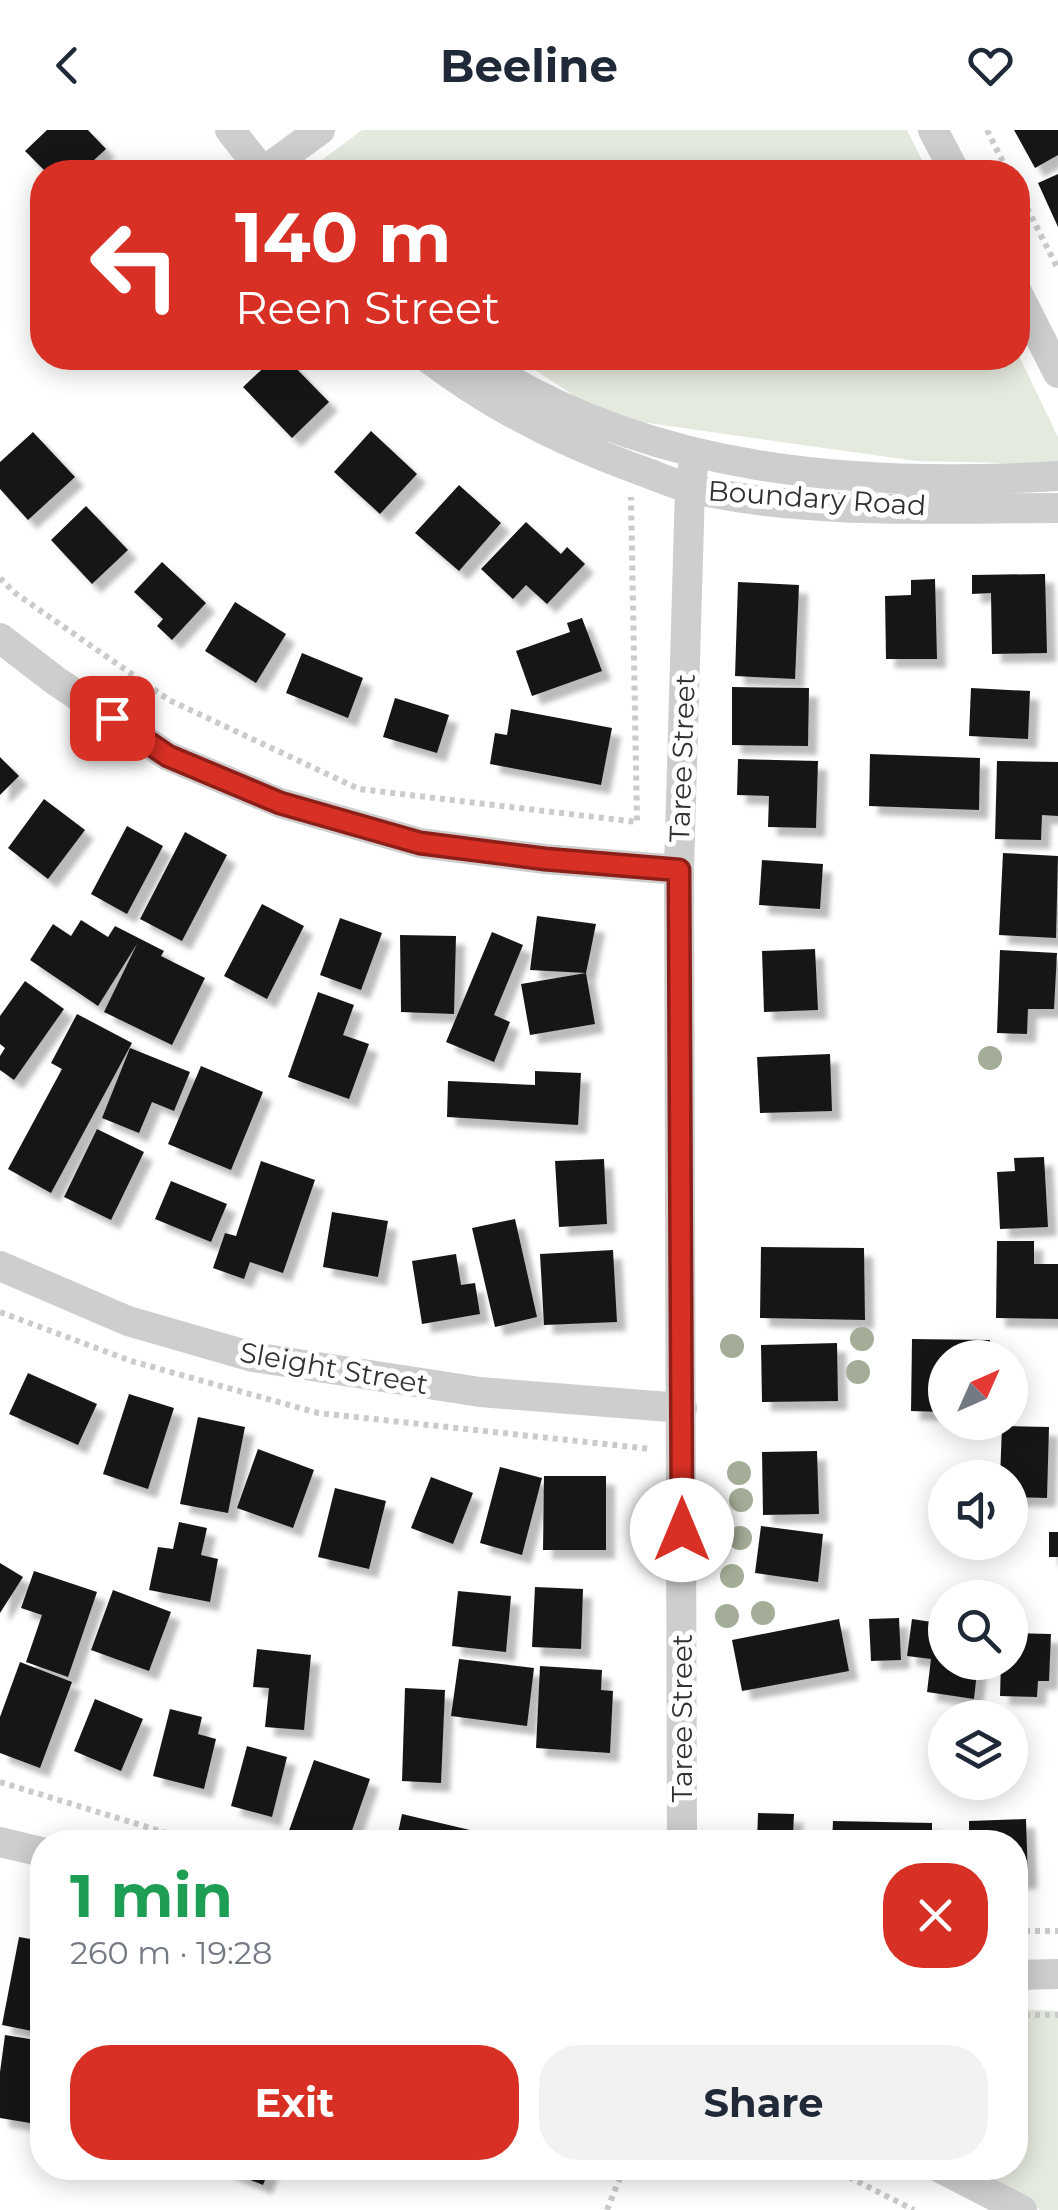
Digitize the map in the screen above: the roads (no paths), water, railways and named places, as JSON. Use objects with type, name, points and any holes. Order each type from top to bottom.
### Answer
[{"type":"street","points":[[230,130],[254,160]]},
{"type":"street","points":[[279,160],[320,130]]},
{"type":"street","points":[[933,130],[949,160]]},
{"type":"street","points":[[1030,317],[1058,372]]},
{"type":"street","name":"Boundary Road","points":[[444,370],[504,410],[631,467],[690,488],[825,505],[1058,508]]},
{"type":"street","name":"Boundary Road","points":[[492,370],[582,416],[647,442],[745,465],[825,475],[962,480],[1058,476]]},
{"type":"street","name":"Taree Street","points":[[682,1830],[679,870],[690,488],[695,454]]},
{"type":"street","points":[[0,638],[56,681],[168,756],[280,803],[420,843],[679,870]]},
{"type":"street","name":"Sleight Street","points":[[0,1266],[128,1321],[253,1357],[480,1392],[682,1408]]},
{"type":"street","points":[[0,1842],[30,1849]]},
{"type":"street","points":[[1028,1974],[1058,1974]]},
{"type":"street","points":[[963,2180],[1022,2210]]}]
